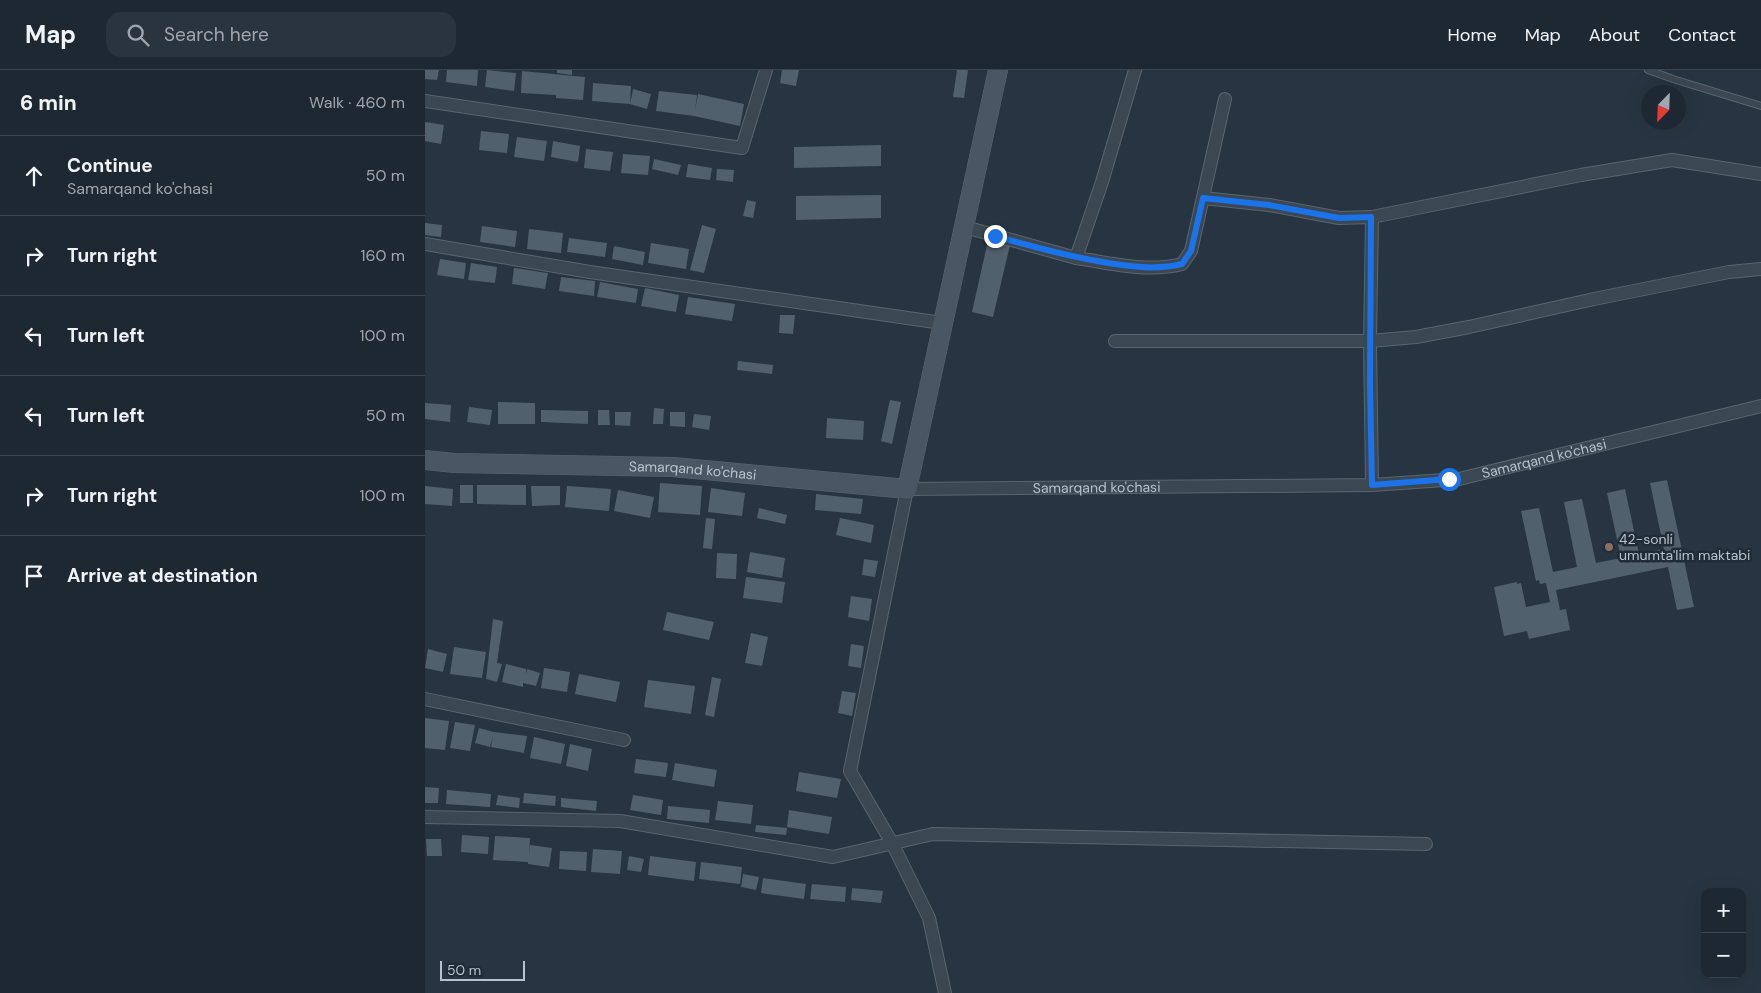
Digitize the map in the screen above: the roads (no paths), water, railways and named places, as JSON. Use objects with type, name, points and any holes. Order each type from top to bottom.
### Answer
[{"type":"street","points":[[425,101],[742,148],[766,70]]},
{"type":"street","points":[[945,993],[929,918],[892,843],[851,772],[907,489],[998,70]]},
{"type":"street","points":[[1075,258],[1102,182],[1135,70]]},
{"type":"street","points":[[965,227],[1075,258],[1148,269],[1166,268],[1182,264],[1191,251],[1225,99]]},
{"type":"street","points":[[1203,198],[1269,205],[1339,218],[1371,217],[1581,175],[1672,160],[1761,174]]},
{"type":"street","points":[[1371,217],[1372,485]]},
{"type":"street","points":[[425,244],[590,272],[942,323]]},
{"type":"street","points":[[1115,341],[1370,341],[1415,337],[1729,272],[1761,269]]},
{"type":"street","name":"Samarqand ko'chasi","points":[[425,460],[454,463],[673,468],[907,489],[1372,485],[1459,478],[1761,406]]},
{"type":"street","points":[[425,700],[624,740]]},
{"type":"street","points":[[425,817],[620,821],[833,857],[933,834],[1426,844]]},
{"type":"lane","points":[[1649,70],[1761,106]]},
{"type":"place","name":"42-sonli umumta'lim maktabi","points":[[1609,547]]}]
